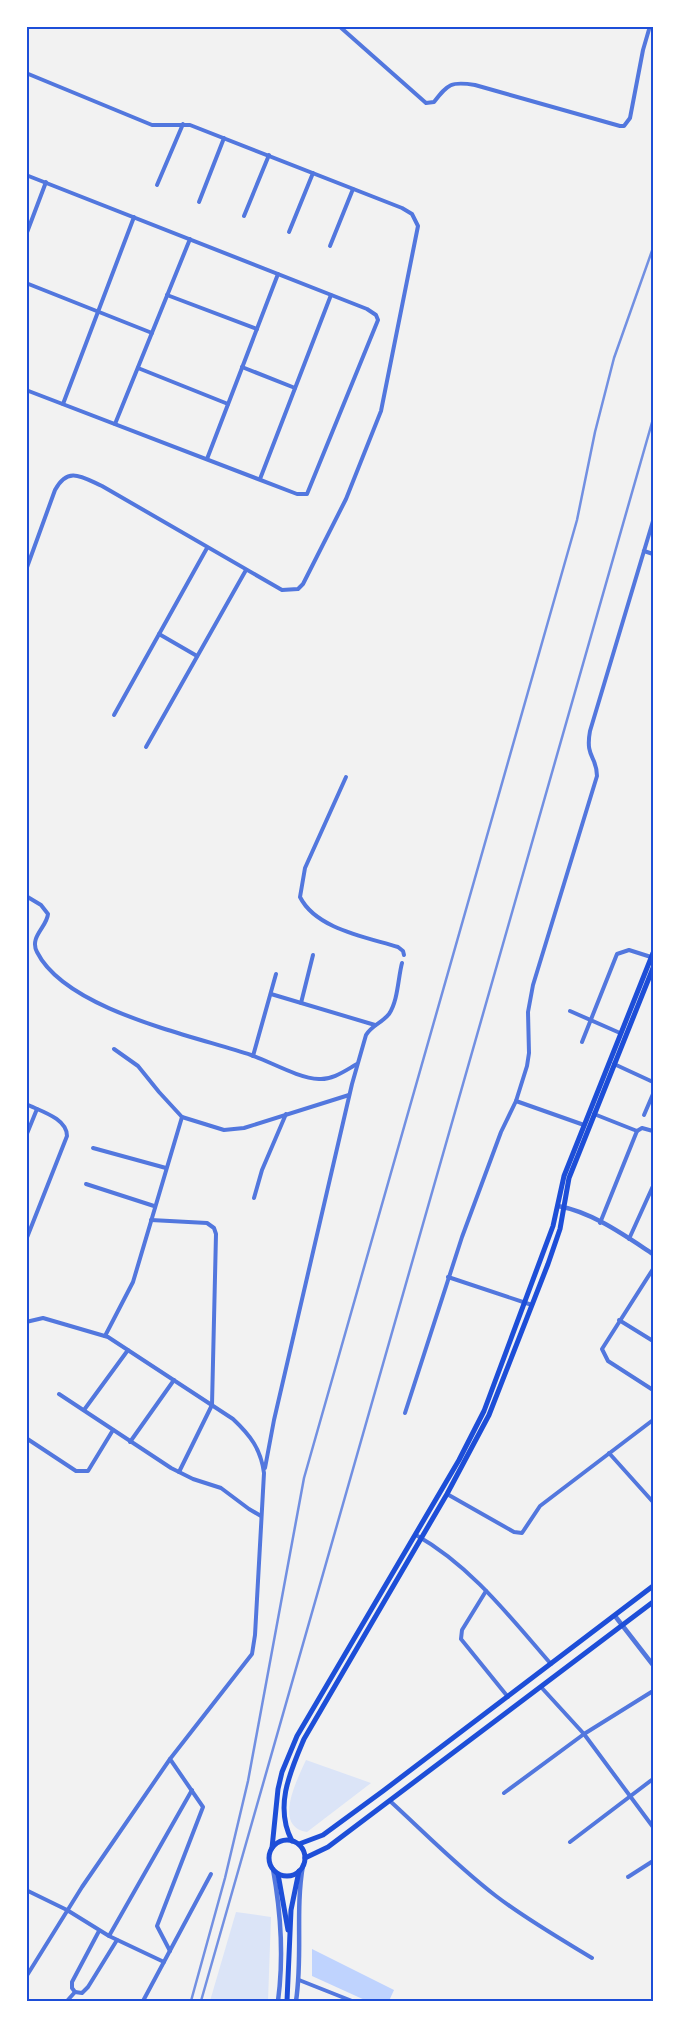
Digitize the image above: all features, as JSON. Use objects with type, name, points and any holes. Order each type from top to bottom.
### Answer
[{"type":"main road","points":[[292,1841],[283,1820],[282,1808],[296,1758],[304,1739],[472,1436],[502,1366],[553,1226],[564,1176],[652,955]]},
{"type":"main road","points":[[299,1871],[285,1876],[278,1874],[270,1862],[275,1806],[289,1755],[298,1736],[418,1536],[447,1494],[489,1415],[554,1247],[565,1208],[569,1178],[653,968]]},
{"type":"main road","points":[[299,1844],[323,1835],[653,1586]]},
{"type":"main road","points":[[305,1858],[328,1847],[653,1602]]},
{"type":"main road","points":[[272,1848],[278,1842],[292,1841],[299,1844],[305,1858],[299,1871],[291,1910],[288,2001]]},
{"type":"main road","points":[[278,1874],[289,1943]]},
{"type":"street","points":[[339,26],[426,103],[434,102],[449,85],[459,82],[475,84],[624,126],[630,118],[643,50],[650,26]]},
{"type":"street","points":[[26,73],[152,124],[164,126],[183,124],[313,172],[402,208],[412,214],[418,226],[381,410],[346,499],[298,589],[282,590],[102,486],[74,475],[65,476],[54,490],[26,570]]},
{"type":"street","points":[[156,185],[183,124]]},
{"type":"street","points":[[199,202],[224,138]]},
{"type":"street","points":[[244,216],[269,155]]},
{"type":"street","points":[[289,232],[313,172]]},
{"type":"street","points":[[26,175],[331,295],[376,314],[378,320],[307,494],[297,494],[26,390]]},
{"type":"street","points":[[26,235],[46,182]]},
{"type":"street","points":[[330,246],[354,189]]},
{"type":"street","points":[[63,404],[134,217]]},
{"type":"street","points":[[115,424],[190,239]]},
{"type":"street","points":[[207,459],[278,274]]},
{"type":"street","points":[[26,283],[152,333]]},
{"type":"street","points":[[167,295],[257,329]]},
{"type":"street","points":[[260,480],[331,295]]},
{"type":"street","points":[[242,367],[295,388]]},
{"type":"street","points":[[138,368],[228,404]]},
{"type":"street","points":[[405,1413],[448,1277],[501,1132],[516,1101],[529,1053],[528,1012],[533,985],[597,776],[597,767],[588,750],[590,731],[653,522]]},
{"type":"street","points":[[114,715],[207,548]]},
{"type":"street","points":[[644,551],[653,554]]},
{"type":"street","points":[[146,747],[246,570]]},
{"type":"street","points":[[159,634],[197,656]]},
{"type":"street","points":[[346,777],[305,868],[300,897],[310,912],[322,920],[398,947],[404,951],[404,955]]},
{"type":"street","points":[[26,896],[46,910],[47,920],[34,945],[36,952],[61,981],[105,1008],[319,1079],[333,1077],[357,1064]]},
{"type":"street","points":[[582,1042],[619,952],[629,950],[652,955]]},
{"type":"street","points":[[301,1003],[313,956]]},
{"type":"street","points":[[26,1977],[67,1910],[170,1759],[252,1654],[255,1635],[264,1473],[274,1420],[357,1064],[366,1035],[390,1012],[402,963]]},
{"type":"street","points":[[253,1056],[276,974]]},
{"type":"street","points":[[271,994],[375,1025]]},
{"type":"street","points":[[570,1011],[620,1033]]},
{"type":"street","points":[[114,1050],[138,1066],[182,1117],[232,1130],[349,1095]]},
{"type":"street","points":[[614,1064],[653,1082]]},
{"type":"street","points":[[644,1115],[653,1094]]},
{"type":"street","points":[[516,1101],[584,1125]]},
{"type":"street","points":[[26,1104],[60,1122],[66,1128],[67,1136],[26,1240]]},
{"type":"street","points":[[26,1136],[37,1110]]},
{"type":"street","points":[[254,1198],[262,1170],[286,1114]]},
{"type":"street","points":[[594,1114],[637,1131]]},
{"type":"street","points":[[105,1336],[133,1282],[154,1206],[182,1117]]},
{"type":"street","points":[[600,1223],[637,1131],[642,1128],[653,1131]]},
{"type":"street","points":[[93,1148],[166,1168]]},
{"type":"street","points":[[86,1184],[154,1206]]},
{"type":"street","points":[[629,1240],[653,1186]]},
{"type":"street","points":[[558,1206],[573,1209],[653,1254]]},
{"type":"street","points":[[151,1220],[201,1221],[214,1228],[215,1318],[212,1405],[179,1472]]},
{"type":"street","points":[[653,1269],[603,1345],[604,1357],[653,1390]]},
{"type":"street","points":[[448,1277],[532,1305]]},
{"type":"street","points":[[26,1322],[43,1318],[105,1336],[128,1350],[212,1405],[247,1432],[262,1459],[264,1473]]},
{"type":"street","points":[[619,1320],[653,1341]]},
{"type":"street","points":[[84,1410],[128,1350]]},
{"type":"street","points":[[130,1442],[174,1380]]},
{"type":"street","points":[[60,1394],[130,1442],[179,1472],[193,1479],[221,1488],[249,1510],[262,1516]]},
{"type":"street","points":[[447,1494],[514,1532],[522,1533],[540,1506],[653,1420]]},
{"type":"street","points":[[26,1438],[82,1473],[88,1471],[113,1430]]},
{"type":"street","points":[[609,1453],[653,1502]]},
{"type":"street","points":[[418,1536],[460,1566],[486,1591],[551,1664]]},
{"type":"street","points":[[486,1591],[462,1630],[461,1639],[508,1697]]},
{"type":"street","points":[[615,1616],[653,1665]]},
{"type":"street","points":[[542,1687],[584,1734],[653,1828]]},
{"type":"street","points":[[504,1792],[584,1734],[653,1691]]},
{"type":"street","points":[[170,1759],[203,1807],[156,1926],[170,1951]]},
{"type":"street","points":[[570,1842],[653,1779]]},
{"type":"street","points":[[109,1936],[192,1790]]},
{"type":"street","points":[[390,1801],[454,1861],[495,1896],[527,1919],[592,1958]]},
{"type":"street","points":[[628,1877],[652,1862]]},
{"type":"street","points":[[296,2001],[299,1980],[299,1890],[303,1865]]},
{"type":"street","points":[[273,1869],[281,1925],[280,1979],[276,2001]]},
{"type":"street","points":[[143,2001],[211,1874]]},
{"type":"street","points":[[26,1890],[67,1910],[98,1931],[164,1962]]},
{"type":"street","points":[[75,1992],[72,1988],[72,1982],[98,1931]]},
{"type":"street","points":[[75,1992],[82,1993],[88,1987],[117,1940]]},
{"type":"street","points":[[299,1980],[352,2001]]},
{"type":"street","points":[[67,2001],[75,1992]]},
{"type":"street","points":[[448,2001],[457,2001]]},
{"type":"shaded area","points":[[306,1760],[371,1783],[307,1832],[297,1828],[291,1821],[289,1812],[290,1801]]},
{"type":"shaded area","points":[[236,1912],[271,1917],[268,2001],[210,2001]]},
{"type":"water","points":[[312,1949],[394,1990],[389,2001],[367,2001],[312,1976]]},
{"type":"railway","points":[[191,2001],[225,1878],[248,1781],[304,1478],[577,520],[595,432],[614,358],[653,248]]},
{"type":"railway","points":[[201,2001],[653,419]]}]
